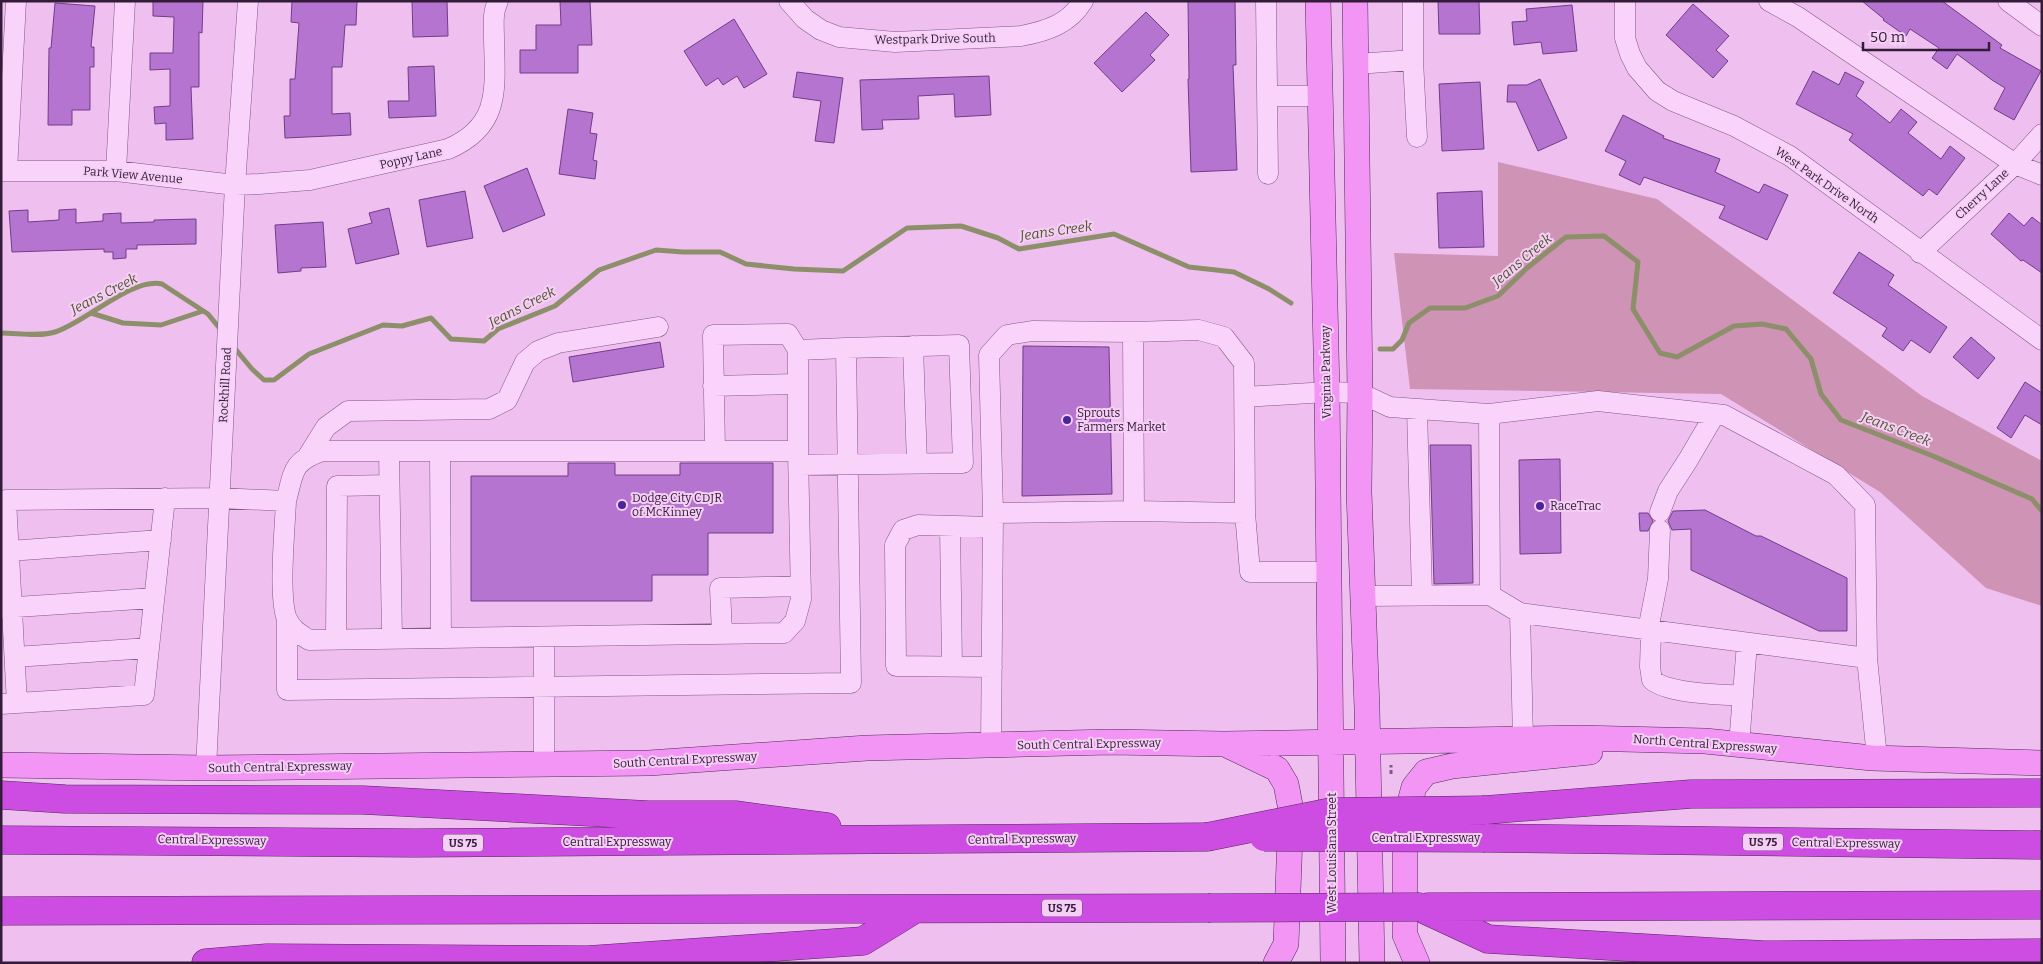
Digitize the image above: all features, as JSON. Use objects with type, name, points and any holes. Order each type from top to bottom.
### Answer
[{"type":"highway","points":[[1207,837],[1331,812],[1485,810],[1692,794],[2042,793]]},
{"type":"highway","points":[[1,794],[64,799],[363,800],[648,815],[735,814],[925,840]]},
{"type":"highway","name":"Central Expressway","points":[[1,840],[415,843],[1207,837],[1485,838],[2042,845]]},
{"type":"highway","name":"US 75","points":[[1,911],[2042,906]]},
{"type":"highway","points":[[1419,907],[1488,939],[1764,955],[2042,953]]},
{"type":"highway","points":[[206,963],[267,958],[588,960],[853,942],[863,941],[915,908]]},
{"type":"main road","name":"Virginia Parkway","points":[[1318,1],[1327,392],[1331,743]]},
{"type":"main road","points":[[1355,1],[1360,393],[1358,492],[1368,743],[1372,963]]},
{"type":"main road","name":"North Central Expressway","points":[[1368,743],[1579,738],[1705,741],[1877,758],[2042,762]]},
{"type":"main road","points":[[1417,963],[1405,935],[1405,821],[1414,788],[1426,772],[1452,766],[1705,741]]},
{"type":"main road","name":"South Central Expressway","points":[[1,765],[206,768],[544,765],[649,763],[867,748],[1111,742],[1224,744],[1368,743]]},
{"type":"main road","name":"West Louisiana Street","points":[[1331,743],[1333,963]]},
{"type":"main road","points":[[1224,744],[1278,769],[1286,784],[1291,810],[1286,944],[1276,963]]},
{"type":"street","points":[[4,171],[16,1]]},
{"type":"street","points":[[116,171],[125,1]]},
{"type":"street","name":"Rockhill Road","points":[[206,768],[230,294],[248,1]]},
{"type":"street","name":"Poppy Lane","points":[[236,185],[289,183],[331,176],[434,154],[461,144],[471,137],[484,123],[492,101],[495,82],[494,15],[498,1]]},
{"type":"street","name":"Westpark Drive South","points":[[789,1],[805,19],[821,30],[839,37],[895,42],[1035,34],[1065,22],[1083,1]]},
{"type":"street","points":[[1266,1],[1268,174]]},
{"type":"street","points":[[1413,1],[1413,60],[1417,137]]},
{"type":"street","name":"West Park Drive North","points":[[1625,1],[1625,38],[1630,54],[1637,68],[1657,91],[1673,101],[1758,138],[1790,156],[1920,253],[2042,340]]},
{"type":"street","points":[[1769,1],[1798,17],[2015,164],[2042,174]]},
{"type":"street","points":[[2008,1],[2042,26]]},
{"type":"street","points":[[1356,64],[1413,60]]},
{"type":"street","points":[[1267,96],[1319,96]]},
{"type":"street","name":"Cherry Lane","points":[[1920,253],[2015,164],[2042,134]]},
{"type":"street","name":"Park View Avenue","points":[[4,171],[116,171],[236,185]]},
{"type":"street","points":[[658,327],[558,342],[538,351],[525,362],[507,400],[489,409],[348,411],[326,427],[308,456],[297,465],[286,501],[283,602],[287,619],[287,690],[850,683],[846,348]]},
{"type":"street","points":[[991,746],[993,520],[989,355],[1007,335],[1032,331],[1133,332],[1199,330],[1224,337],[1244,363],[1245,513],[1250,572],[1328,572]]},
{"type":"street","points":[[1133,332],[1134,511]]},
{"type":"street","points":[[287,619],[295,632],[309,640],[784,633],[795,621],[801,599],[798,350],[788,334],[713,335],[715,451]]},
{"type":"street","points":[[308,456],[322,451],[715,451],[798,458],[848,465],[963,463],[959,344],[798,350]]},
{"type":"street","points":[[913,346],[917,464]]},
{"type":"street","points":[[714,386],[798,384]]},
{"type":"street","points":[[1245,397],[1327,392],[1360,393],[1390,407],[1489,414],[1598,401],[1724,415],[1836,475],[1865,505],[1867,658],[1877,758]]},
{"type":"street","points":[[1417,409],[1422,595]]},
{"type":"street","points":[[1489,414],[1490,595]]},
{"type":"street","points":[[1715,414],[1668,491],[1660,521],[1658,579],[1649,630],[1650,668],[1652,680],[1659,686],[1743,696]]},
{"type":"street","points":[[440,451],[440,638]]},
{"type":"street","points":[[389,452],[392,639]]},
{"type":"street","points":[[336,640],[337,486],[390,485]]},
{"type":"street","points":[[165,498],[144,695],[9,704],[15,657],[6,608],[8,551],[6,500],[165,498],[219,498],[286,501]]},
{"type":"street","points":[[992,667],[896,666],[895,545],[903,530],[918,525],[950,526],[993,520],[1134,511],[1245,513]]},
{"type":"street","points":[[950,526],[952,666]]},
{"type":"street","points":[[8,551],[161,540]]},
{"type":"street","points":[[722,634],[720,588],[801,586]]},
{"type":"street","points":[[1362,596],[1490,595],[1520,613],[1867,658]]},
{"type":"street","points":[[6,608],[154,598]]},
{"type":"street","points":[[1520,613],[1523,739]]},
{"type":"street","points":[[544,637],[544,765]]},
{"type":"street","points":[[1739,744],[1747,643]]},
{"type":"street","points":[[15,657],[149,648]]},
{"type":"shaded area","points":[[1498,162],[1657,199],[1922,396],[2042,461],[2042,606],[1986,588],[1880,492],[1721,394],[1410,389],[1394,253],[1498,256]]},
{"type":"building","points":[[153,1],[203,1],[202,33],[199,32],[199,87],[191,87],[193,139],[166,140],[166,123],[155,124],[154,107],[170,106],[170,69],[150,70],[150,53],[173,53],[174,17],[153,16]]},
{"type":"building","points":[[292,1],[357,1],[356,25],[345,25],[342,67],[332,67],[332,114],[350,113],[351,135],[285,138],[284,116],[290,116],[290,79],[295,79],[299,23],[291,22]]},
{"type":"building","points":[[412,1],[447,1],[448,36],[413,37]]},
{"type":"building","points":[[560,1],[590,1],[592,45],[578,45],[578,73],[520,73],[520,50],[536,50],[536,25],[561,25]]},
{"type":"building","points":[[1188,1],[1235,1],[1236,65],[1233,65],[1237,170],[1191,172]]},
{"type":"building","points":[[1438,1],[1479,1],[1480,34],[1439,34]]},
{"type":"building","points":[[1862,1],[1942,1],[2002,45],[2000,48],[2041,71],[2014,120],[1994,109],[2005,88],[1957,54],[1947,69],[1932,58],[1939,48],[1910,29],[1906,36],[1883,20]]},
{"type":"building","points":[[55,3],[95,6],[91,47],[94,47],[94,67],[90,67],[90,110],[72,110],[72,125],[48,125],[49,48],[51,48]]},
{"type":"building","points":[[1693,4],[1729,36],[1716,50],[1728,61],[1713,78],[1666,35]]},
{"type":"building","points":[[1572,5],[1577,51],[1543,54],[1541,42],[1514,45],[1512,22],[1527,21],[1526,9]]},
{"type":"building","points":[[1146,12],[1169,35],[1150,55],[1155,60],[1122,92],[1094,63]]},
{"type":"building","points":[[734,19],[767,74],[744,88],[737,76],[723,85],[718,78],[706,86],[684,51]]},
{"type":"building","points":[[434,66],[436,116],[389,118],[388,101],[409,101],[408,67]]},
{"type":"building","points":[[1813,71],[1839,85],[1845,72],[1864,82],[1856,96],[1890,123],[1901,109],[1917,122],[1908,133],[1941,159],[1950,146],[1965,158],[1937,195],[1929,189],[1923,196],[1849,140],[1853,134],[1796,104]]},
{"type":"building","points":[[797,72],[843,78],[834,143],[815,141],[821,101],[793,97]]},
{"type":"building","points":[[989,76],[991,115],[955,117],[954,94],[918,96],[919,119],[882,120],[883,129],[862,130],[860,80]]},
{"type":"building","points":[[1540,79],[1567,138],[1538,151],[1516,102],[1507,102],[1508,85],[1527,85]]},
{"type":"building","points":[[1480,82],[1484,149],[1442,151],[1439,84]]},
{"type":"building","points":[[568,109],[593,113],[590,133],[597,134],[593,160],[597,161],[595,179],[559,174]]},
{"type":"building","points":[[1623,115],[1664,136],[1663,138],[1720,159],[1715,172],[1759,193],[1764,184],[1788,195],[1767,240],[1719,218],[1725,206],[1644,177],[1640,185],[1619,175],[1626,161],[1605,151]]},
{"type":"building","points":[[527,168],[545,215],[503,232],[484,186]]},
{"type":"building","points":[[465,191],[473,238],[427,247],[419,200]]},
{"type":"building","points":[[1482,191],[1484,247],[1439,248],[1437,193]]},
{"type":"building","points":[[389,208],[399,254],[356,264],[348,229],[372,223],[369,213]]},
{"type":"building","points":[[76,209],[76,223],[103,221],[103,214],[121,213],[121,223],[196,219],[196,244],[137,245],[137,249],[126,249],[126,258],[113,259],[113,252],[104,252],[104,249],[12,252],[9,211],[28,210],[28,222],[59,220],[59,210]]},
{"type":"building","points":[[2009,213],[2024,226],[2032,217],[2042,225],[2042,273],[2023,260],[2021,261],[1991,234]]},
{"type":"building","points":[[323,222],[326,267],[301,268],[301,271],[278,273],[275,225]]},
{"type":"building","points":[[1859,252],[1894,275],[1888,285],[1947,327],[1930,353],[1911,340],[1903,351],[1882,336],[1887,328],[1833,293]]},
{"type":"building","points":[[1971,337],[1995,358],[1978,379],[1953,357]]},
{"type":"building","points":[[660,342],[664,367],[573,382],[569,357]]},
{"type":"building","name":"Sprouts Farmers Market","points":[[1023,346],[1109,347],[1112,494],[1022,496]]},
{"type":"building","points":[[2025,382],[2042,393],[2042,425],[2025,415],[2011,438],[1997,428]]},
{"type":"building","points":[[1430,445],[1471,445],[1473,583],[1434,584]]},
{"type":"building","name":"RaceTrac","points":[[1560,459],[1561,553],[1520,554],[1519,460]]},
{"type":"building","name":"Dodge City CDJR of McKinney","points":[[568,463],[615,463],[615,475],[680,475],[680,463],[773,463],[773,533],[708,533],[708,575],[652,575],[652,601],[471,601],[471,476],[568,476]]},
{"type":"building","points":[[1705,510],[1847,578],[1847,631],[1819,631],[1691,570],[1691,529],[1672,530],[1668,521],[1673,511]]},
{"type":"building","points":[[1639,513],[1648,513],[1653,521],[1648,531],[1640,531]]},
{"type":"waterway","name":"Jeans Creek","points":[[232,345],[264,380],[274,380],[309,354],[383,325],[402,326],[431,318],[451,339],[484,341],[498,329],[555,306],[599,270],[656,250],[720,252],[746,264],[794,269],[843,271],[907,228],[961,226],[998,238],[1019,249],[1114,234],[1189,267],[1234,272],[1269,289],[1291,303]]},
{"type":"waterway","name":"Jeans Creek","points":[[1380,349],[1393,349],[1402,340],[1409,323],[1430,308],[1465,308],[1498,296],[1527,268],[1566,237],[1604,236],[1638,262],[1633,309],[1660,353],[1677,357],[1734,326],[1762,324],[1786,329],[1811,359],[1821,394],[1841,420],[1933,456],[2032,499],[2042,511]]},
{"type":"waterway","name":"Jeans Creek","points":[[1,333],[35,335],[55,332],[80,320],[123,294],[137,287],[150,284],[162,284],[208,314],[221,330]]},
{"type":"waterway","points":[[91,313],[123,323],[161,325],[203,311]]},
{"type":"place","name":"Sprouts Farmers Market","points":[[1067,420]]},
{"type":"place","name":"Dodge City CDJR of McKinney","points":[[622,505]]},
{"type":"place","name":"RaceTrac","points":[[1540,506]]}]
